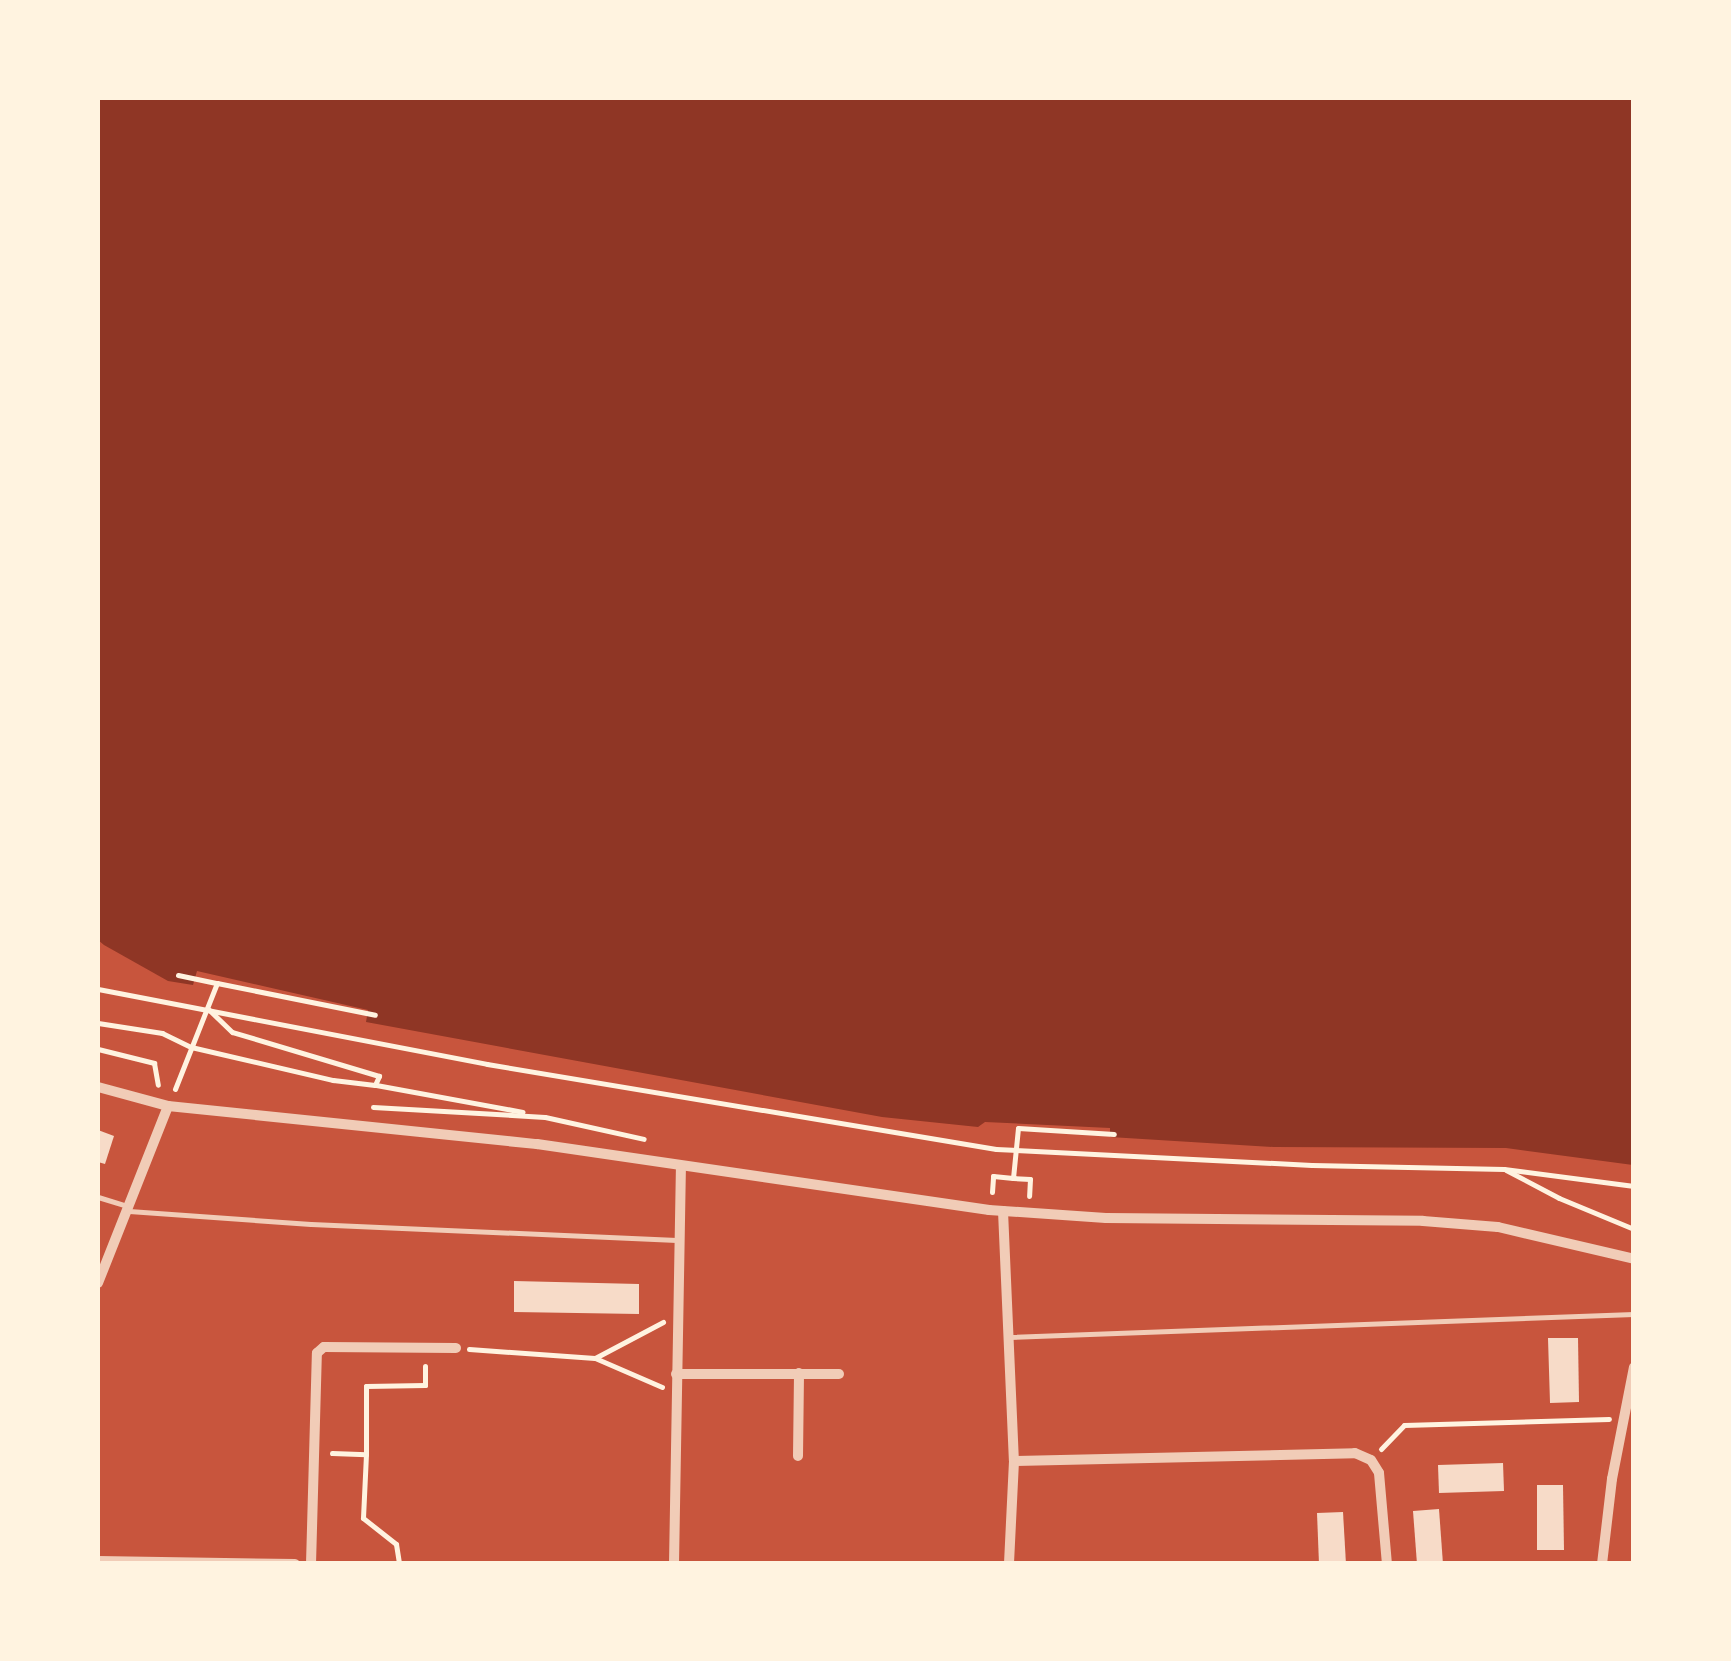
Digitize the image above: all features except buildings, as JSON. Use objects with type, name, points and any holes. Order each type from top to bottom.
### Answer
[{"type":"street","points":[[98,1087],[168,1106],[518,1142],[1003,1210],[1106,1218],[1423,1220],[1498,1228],[1634,1259]]},
{"type":"street","points":[[98,1283],[168,1106]]},
{"type":"street","points":[[674,1564],[682,1167]]},
{"type":"street","points":[[1003,1210],[1014,1461],[1009,1564]]},
{"type":"street","points":[[311,1564],[316,1352],[324,1347],[456,1348]]},
{"type":"street","points":[[1602,1564],[1622,1419],[1629,1403],[1634,1366]]},
{"type":"street","points":[[798,1456],[799,1373]]},
{"type":"street","points":[[676,1374],[840,1374]]},
{"type":"street","points":[[1014,1461],[1337,1450],[1371,1460],[1383,1489],[1387,1564]]},
{"type":"street","points":[[98,1561],[295,1564]]},
{"type":"lane","points":[[98,1197],[127,1209],[330,1226],[679,1240]]},
{"type":"lane","points":[[1009,1337],[1634,1314]]},
{"type":"path","points":[[178,975],[375,1015]]},
{"type":"path","points":[[175,1088],[218,982]]},
{"type":"path","points":[[98,989],[487,1064],[847,1127],[1016,1150],[1312,1165],[1504,1168],[1634,1186]]},
{"type":"path","points":[[207,1008],[232,1032],[378,1076],[375,1084]]},
{"type":"path","points":[[98,1022],[162,1033],[191,1046],[333,1080],[375,1084],[546,1116]]},
{"type":"path","points":[[98,1049],[154,1063],[158,1085]]},
{"type":"path","points":[[1013,1178],[1018,1128],[1114,1134]]},
{"type":"path","points":[[1504,1168],[1558,1198],[1634,1229]]},
{"type":"path","points":[[992,1192],[993,1176],[1030,1179],[1029,1196]]},
{"type":"path","points":[[595,1358],[678,1314]]},
{"type":"path","points":[[399,1564],[396,1544],[363,1518],[366,1386],[424,1385],[426,1348]]},
{"type":"path","points":[[456,1348],[595,1358],[676,1392]]},
{"type":"path","points":[[1371,1460],[1404,1425],[1622,1419]]},
{"type":"path","points":[[314,1453],[366,1454]]},
{"type":"shaded area","points":[[98,98],[1633,98],[1633,1165],[1506,1148],[1274,1147],[1110,1137],[1110,1128],[985,1122],[978,1127],[882,1117],[366,1022],[368,1010],[197,971],[193,985],[168,981],[104,945],[98,940]]}]
